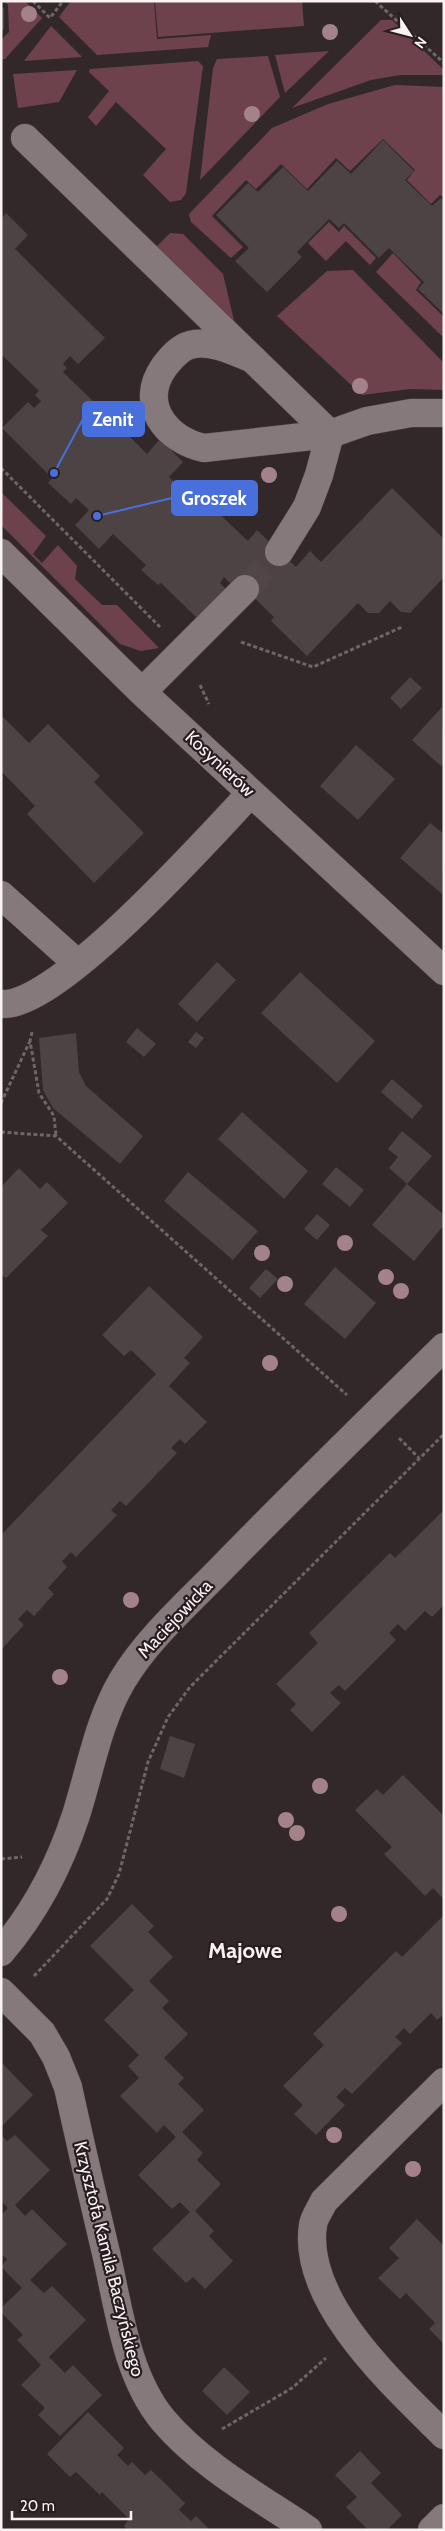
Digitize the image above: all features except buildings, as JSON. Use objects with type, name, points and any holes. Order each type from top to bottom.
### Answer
[{"type":"street","points":[[25,138],[330,434]]},
{"type":"street","points":[[253,359],[215,346],[190,345],[173,355],[158,375],[152,395],[157,414],[170,430],[187,444],[204,448],[330,434],[368,421],[412,413],[444,413]]},
{"type":"street","points":[[279,552],[307,507],[319,475],[330,434]]},
{"type":"street","name":"Kosynierów","points":[[1,553],[142,692],[444,971]]},
{"type":"street","points":[[142,692],[245,589]]},
{"type":"street","points":[[1,1004],[6,1004],[38,991],[78,964],[114,934],[251,793]]},
{"type":"street","points":[[1,895],[78,964]]},
{"type":"street","name":"Maciejowicka","points":[[1,1952],[28,1921],[58,1865],[76,1815],[104,1722],[122,1682],[133,1665],[161,1631],[237,1553],[444,1347]]},
{"type":"street","name":"Krzysztofa Kamila Baczyńskiego","points":[[1,1992],[42,2033],[56,2057],[68,2087],[127,2344],[141,2387],[163,2420],[190,2446],[222,2472],[308,2530]]},
{"type":"street","points":[[439,2096],[324,2201],[313,2224],[313,2253],[324,2286],[347,2328],[369,2359],[444,2435]]},
{"type":"street","points":[[432,2530],[444,2518]]},
{"type":"path","points":[[34,1],[50,18],[63,1]]},
{"type":"path","points":[[375,1],[444,63]]},
{"type":"path","points":[[1,468],[183,650],[211,708]]},
{"type":"path","points":[[204,629],[313,668],[402,627]]},
{"type":"path","points":[[1,1103],[30,1041],[38,991]]},
{"type":"path","points":[[30,1041],[39,1093],[54,1116],[56,1136]]},
{"type":"path","points":[[1,1132],[56,1136],[353,1400]]},
{"type":"path","points":[[29,1980],[107,1898],[118,1874],[148,1762],[168,1717],[190,1687],[444,1434]]},
{"type":"path","points":[[1,1859],[28,1856],[24,1865]]},
{"type":"shaded area","points":[[4,1],[25,1],[42,18],[5,59],[1,60],[1,40],[9,32],[8,5]]},
{"type":"shaded area","points":[[71,1],[154,1],[157,39],[211,35],[208,47],[97,55],[59,17]]},
{"type":"shaded area","points":[[155,1],[302,1],[304,26],[158,37]]},
{"type":"shaded area","points":[[381,20],[392,20],[444,70],[444,75],[400,75],[371,80],[292,108]]},
{"type":"shaded area","points":[[51,26],[82,57],[24,61]]},
{"type":"shaded area","points":[[329,51],[285,93],[275,55]]},
{"type":"shaded area","points":[[268,56],[280,97],[200,180],[213,68],[217,59]]},
{"type":"shaded area","points":[[198,61],[203,66],[186,193],[181,200],[170,202],[143,175],[166,149],[116,102],[96,126],[88,117],[109,91],[89,72],[90,69]]},
{"type":"shaded area","points":[[77,70],[59,102],[18,108],[13,74]]},
{"type":"shaded area","points":[[395,85],[444,87],[444,198],[440,195],[431,204],[407,180],[415,170],[383,139],[350,171],[336,158],[307,189],[281,164],[256,189],[246,180],[212,216],[243,247],[231,258],[191,222],[189,214],[272,128],[328,104]]},
{"type":"shaded area","points":[[329,222],[339,232],[344,226],[376,258],[370,265],[346,241],[326,261],[308,243]]},
{"type":"shaded area","points":[[170,233],[183,234],[223,274],[236,329],[156,247]]},
{"type":"shaded area","points":[[393,253],[421,282],[416,290],[444,317],[444,338],[376,272]]},
{"type":"shaded area","points":[[353,270],[444,363],[444,390],[410,389],[362,395],[277,316],[327,271]]},
{"type":"shaded area","points":[[1,492],[46,536],[33,554],[42,563],[58,545],[77,566],[75,579],[102,605],[117,605],[159,648],[141,651],[120,644],[1,525]]},
{"type":"tunnel","points":[[245,589],[279,552]]},
{"type":"place","name":"Zenit","points":[[54,473]]},
{"type":"place","name":"Groszek","points":[[97,516]]},
{"type":"district","name":"Majowe","points":[[245,1950]]}]
